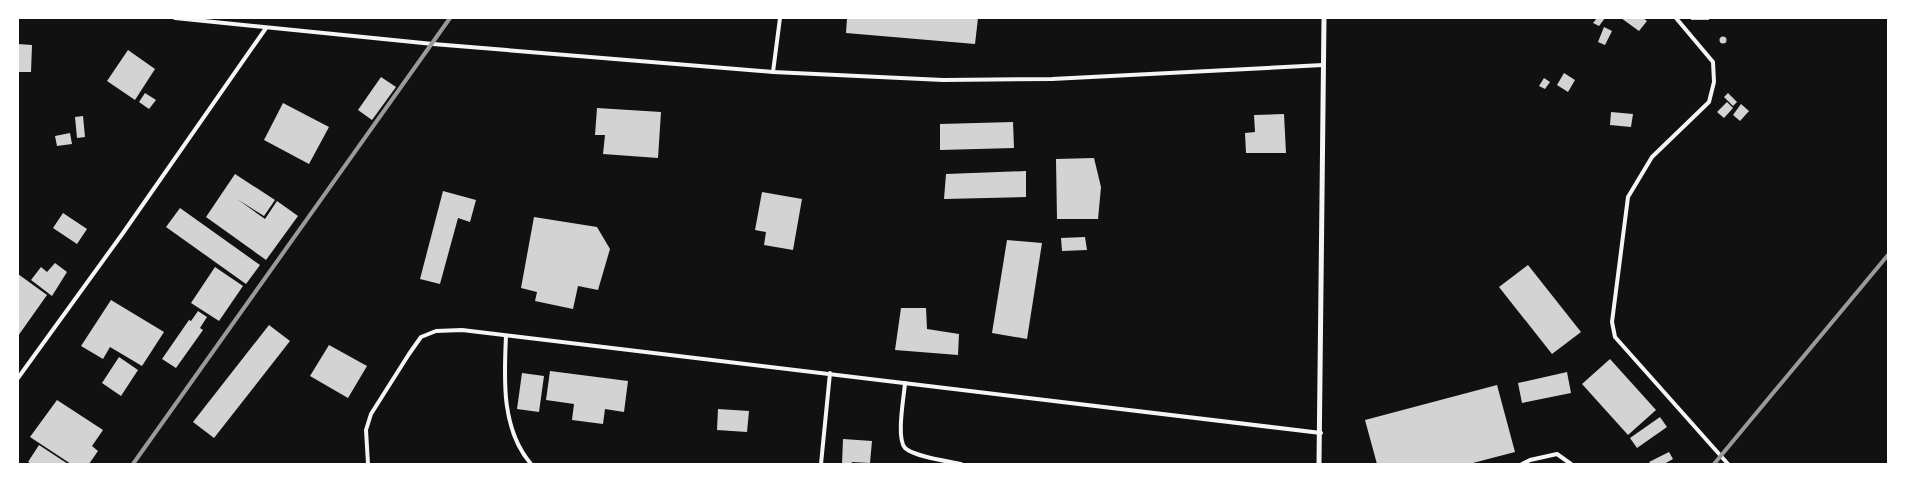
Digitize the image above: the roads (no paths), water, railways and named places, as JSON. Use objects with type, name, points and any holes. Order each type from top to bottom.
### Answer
[{"type":"street","points":[[1319,464],[1321,433],[1324,18]]},
{"type":"lane","points":[[174,18],[266,28],[773,72],[963,80],[1052,79],[1323,65]]},
{"type":"lane","points":[[773,72],[780,18]]},
{"type":"lane","points":[[1676,18],[1714,62],[1714,82],[1709,102],[1652,157],[1628,197],[1612,322],[1614,336],[1728,464]]},
{"type":"lane","points":[[18,378],[123,233],[266,28]]},
{"type":"lane","points":[[368,464],[366,430],[371,414],[421,336],[436,331],[462,330],[1321,433]]},
{"type":"lane","points":[[506,336],[504,368],[508,413],[515,439],[531,464]]},
{"type":"lane","points":[[821,464],[830,373]]},
{"type":"lane","points":[[905,383],[901,424],[901,439],[905,448],[916,454],[960,464]]},
{"type":"lane","points":[[1522,464],[1530,460],[1557,454],[1571,464]]},
{"type":"railway","points":[[133,464],[450,18]]},
{"type":"railway","points":[[1714,464],[1888,255]]}]
